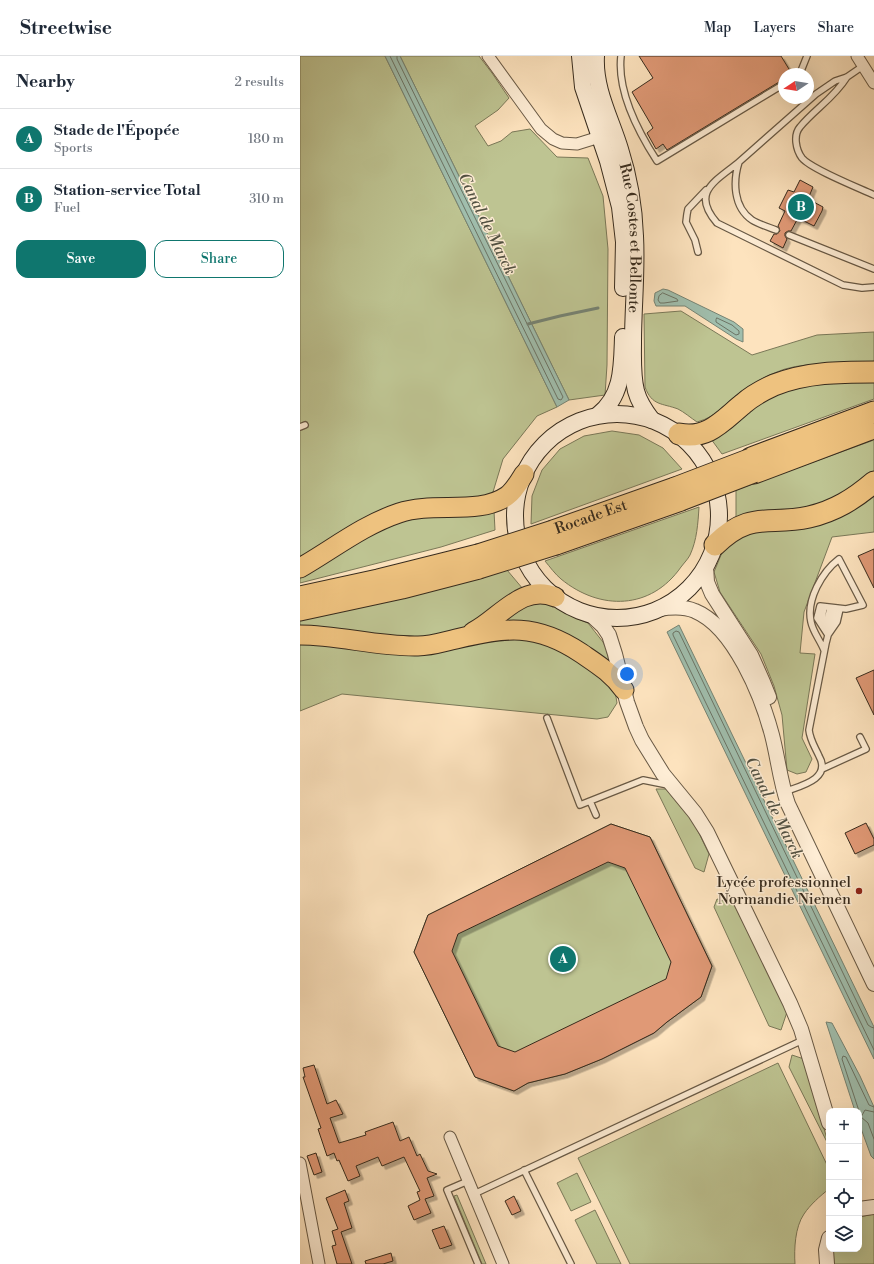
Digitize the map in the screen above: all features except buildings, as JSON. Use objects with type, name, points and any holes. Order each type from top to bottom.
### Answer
[{"type":"highway","points":[[679,434],[695,435],[714,428],[752,397],[790,379],[821,373],[874,372]]},
{"type":"highway","name":"Rocade Est","points":[[753,466],[874,412]]},
{"type":"highway","name":"Rocade Est","points":[[300,611],[396,590],[479,561],[554,538],[753,466],[874,428]]},
{"type":"highway","points":[[300,568],[366,528],[400,512],[423,507],[478,506],[496,501],[506,496],[513,490],[524,474]]},
{"type":"highway","points":[[715,545],[732,530],[749,522],[760,520],[790,520],[808,517],[839,507],[858,496],[874,482]]},
{"type":"highway","name":"Rocade Est","points":[[300,596],[378,579],[479,561]]},
{"type":"highway","points":[[457,639],[484,626],[512,604],[526,596],[543,593],[555,597]]},
{"type":"highway","points":[[300,635],[333,637],[406,646],[431,645],[493,632],[512,630],[534,631],[568,644],[606,670],[624,690]]},
{"type":"main road","name":"Rue Costes et Bellonte","points":[[580,56],[583,87],[608,135],[623,159],[629,185],[635,236],[633,322],[634,377],[640,402],[652,420]]},
{"type":"main road","name":"Rue Costes et Bellonte","points":[[596,56],[596,69],[622,220],[624,249],[621,377],[617,391],[610,404],[598,415]]},
{"type":"main road","points":[[614,413],[629,414],[652,420],[679,434],[702,458],[709,471],[716,489],[719,517],[715,545],[706,566],[697,579],[686,591],[659,609],[645,614],[628,617],[609,618],[590,614],[572,607],[555,597],[541,584],[525,559],[518,541],[515,512],[518,493],[524,474],[535,454],[551,438],[575,423],[598,415],[614,413]]},
{"type":"street","points":[[488,56],[541,129],[553,139],[562,143],[577,144],[608,135]]},
{"type":"street","points":[[857,56],[874,83]]},
{"type":"street","points":[[706,566],[707,582],[712,594],[751,655],[768,694],[777,729],[779,770]]},
{"type":"street","points":[[659,609],[681,608],[694,610],[710,620],[726,637],[745,667],[761,699],[772,736],[784,792],[796,824],[874,984]]},
{"type":"street","points":[[590,614],[600,623],[609,635],[631,715],[642,740],[655,762],[695,813],[707,832],[790,1002],[804,1039],[826,1113]]},
{"type":"street","points":[[450,1137],[503,1264]]},
{"type":"street","points":[[300,1163],[303,1199],[319,1264]]},
{"type":"street","points":[[862,1209],[874,1207]]},
{"type":"street","points":[[826,1252],[827,1264]]},
{"type":"lane","points":[[621,56],[620,62],[626,96],[644,140],[657,161],[778,88]]},
{"type":"lane","points":[[802,68],[807,56]]},
{"type":"lane","points":[[863,66],[847,78],[839,89],[799,128],[796,137],[797,148],[803,159],[812,166],[874,194]]},
{"type":"lane","points":[[698,252],[695,240],[686,222],[688,209],[708,188],[816,94],[836,81],[847,78]]},
{"type":"lane","points":[[739,162],[735,176],[735,190],[739,203],[744,212],[752,220],[776,230]]},
{"type":"lane","points":[[708,188],[705,195],[706,205],[710,215],[717,223],[843,285],[862,288],[874,287]]},
{"type":"lane","points":[[789,235],[874,269]]},
{"type":"lane","points":[[824,650],[813,630],[810,610],[821,579],[839,559],[863,605],[850,608],[820,606],[817,618],[828,635]]},
{"type":"lane","points":[[828,635],[837,622],[832,608]]},
{"type":"lane","points":[[784,792],[813,781],[818,777],[822,769],[821,759],[812,742],[809,730],[828,635],[827,620],[832,608]]},
{"type":"lane","points":[[547,718],[580,805],[643,780],[673,786]]},
{"type":"lane","points":[[822,769],[866,749],[860,737]]},
{"type":"lane","points":[[590,801],[596,815]]},
{"type":"lane","points":[[474,1194],[804,1039]]},
{"type":"lane","points":[[524,1170],[571,1264]]},
{"type":"lane","points":[[468,1181],[447,1190],[478,1264]]},
{"type":"green space","points":[[300,56],[385,56],[557,407],[537,416],[503,459],[493,492],[495,530],[441,547],[300,583]]},
{"type":"green space","points":[[400,56],[479,56],[509,98],[498,110],[475,126],[488,146],[501,141],[512,132],[530,129],[557,157],[588,158],[603,196],[608,249],[607,365],[605,395],[569,400]]},
{"type":"green space","points":[[681,311],[752,355],[817,335],[874,332],[874,365],[818,364],[785,369],[752,384],[716,413],[697,422],[678,409],[654,401],[645,387],[644,314]]},
{"type":"green space","points":[[874,380],[874,399],[722,454],[711,439],[732,428],[752,410],[770,397],[796,386]]},
{"type":"green space","points":[[612,431],[639,435],[663,448],[682,469],[531,524],[532,496],[542,470],[560,449],[584,436]]},
{"type":"green space","points":[[874,440],[874,475],[833,505],[736,521],[736,490]]},
{"type":"green space","points":[[874,494],[874,532],[832,537],[804,612],[800,653],[815,654],[802,738],[812,759],[806,772],[797,774],[787,770],[782,715],[774,686],[761,654],[720,592],[714,572],[726,543],[744,530],[809,523],[847,514]]},
{"type":"green space","points":[[699,507],[696,537],[689,556],[669,581],[655,592],[640,598],[624,601],[608,601],[592,597],[561,579],[545,561]]},
{"type":"green space","points":[[507,570],[523,589],[477,626],[423,643],[300,631],[300,620]]},
{"type":"green space","points":[[546,601],[588,623],[603,642],[610,665],[495,628],[519,604]]},
{"type":"green space","points":[[515,637],[546,642],[586,665],[615,691],[617,703],[608,717],[597,719],[342,694],[300,711],[300,644],[476,642]]},
{"type":"green space","points":[[656,789],[666,789],[694,823],[709,854],[704,872],[695,868]]},
{"type":"green space","points":[[611,824],[650,837],[712,966],[701,997],[654,1033],[602,1059],[565,1074],[528,1083],[514,1091],[475,1077],[414,952],[428,915]]},
{"type":"green space","points":[[717,899],[734,904],[787,1012],[781,1030],[769,1026],[714,907]]},
{"type":"green space","points":[[792,1055],[804,1059],[826,1140],[789,1067]]},
{"type":"green space","points":[[778,1063],[826,1163],[826,1192],[809,1207],[801,1219],[795,1245],[795,1264],[630,1264],[578,1158]]},
{"type":"green space","points":[[577,1173],[591,1202],[571,1211],[557,1183]]},
{"type":"green space","points":[[457,1195],[486,1264],[482,1264],[454,1196]]},
{"type":"green space","points":[[595,1210],[621,1264],[597,1264],[575,1220]]},
{"type":"green space","points":[[874,1214],[874,1264],[834,1264],[833,1252],[862,1252],[862,1216]]},
{"type":"water","points":[[385,56],[400,56],[569,400],[557,407]]},
{"type":"water","points":[[663,289],[668,290],[734,322],[743,329],[743,342],[685,306],[656,306],[654,301],[655,293]]},
{"type":"water","points":[[679,625],[874,1027],[874,1059],[667,632]]},
{"type":"water","points":[[826,1022],[832,1023],[860,1076],[874,1107],[874,1159],[871,1156],[862,1131],[862,1108],[854,1108]]},
{"type":"waterway","points":[[528,324],[598,308]]},
{"type":"place","name":"Station-service Total","points":[[801,207]]},
{"type":"place","name":"Lycée professionnel Normandie Niemen","points":[[859,891]]},
{"type":"place","name":"Stade de l'Épopée","points":[[563,959]]},
{"type":"water label","name":"Canal de Marck","points":[[487,224]]},
{"type":"water label","name":"Canal de Marck","points":[[774,808]]}]
